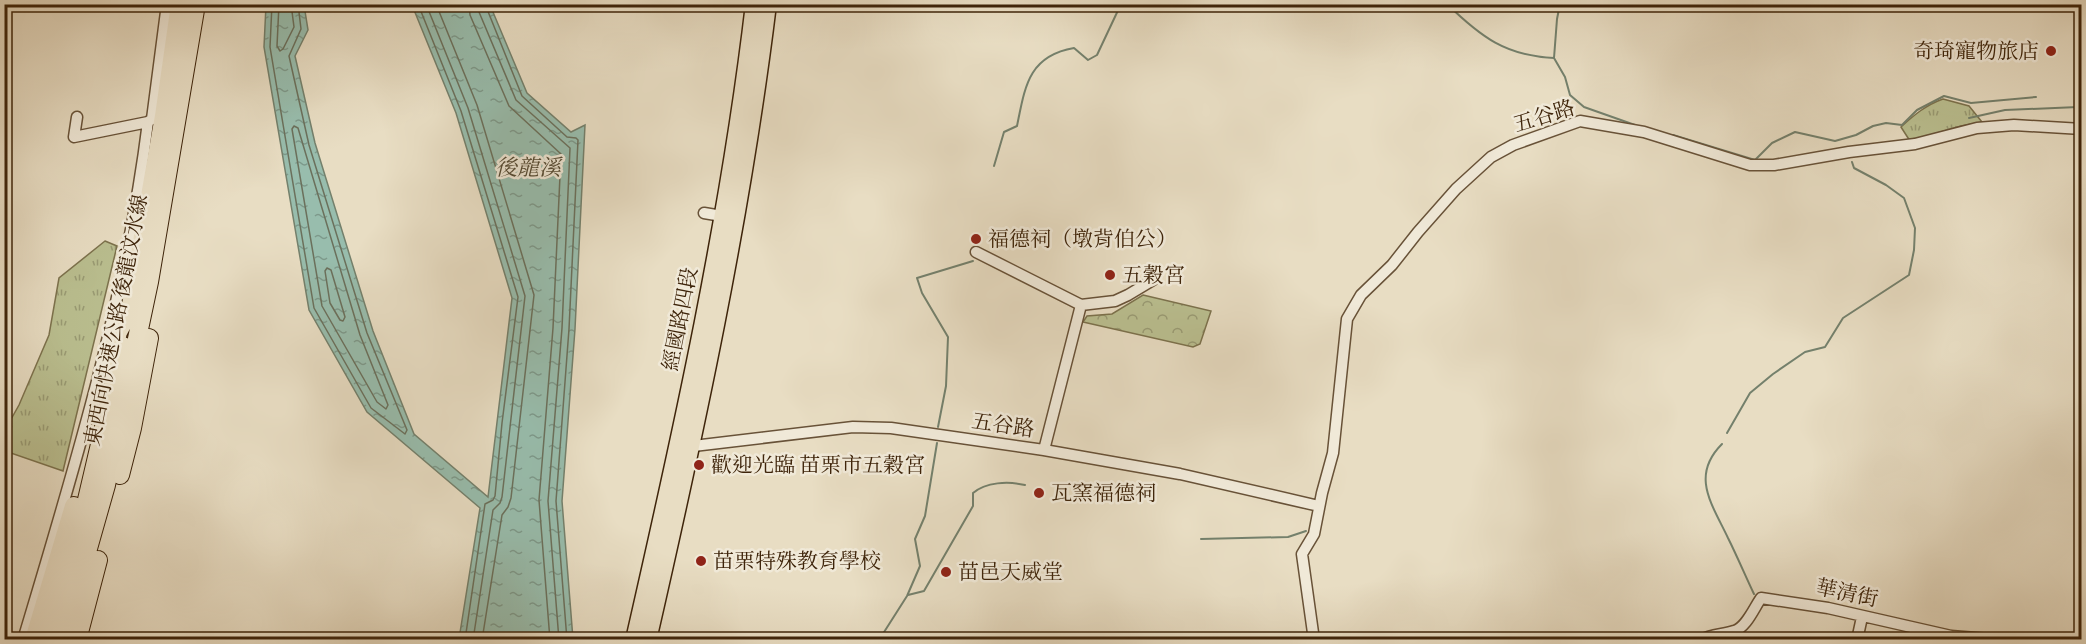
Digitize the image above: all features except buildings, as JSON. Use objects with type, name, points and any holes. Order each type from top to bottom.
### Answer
[{"type":"highway","name":"東西向快速公路 後龍汶水線","points":[[48,639],[79,534],[132,306],[180,4]]},
{"type":"highway","name":"東西向快速公路 後龍汶水線","points":[[62,639],[106,485],[149,282],[195,4]]},
{"type":"highway","points":[[77,639],[132,428],[150,334],[152,313],[149,282]]},
{"type":"highway","points":[[34,639],[82,479],[118,332],[132,306]]},
{"type":"main road","name":"經國路四段","points":[[648,639],[728,217],[754,4]]},
{"type":"main road","name":"經國路四段","points":[[728,217],[748,144],[768,4]]},
{"type":"main road","name":"經國路四段","points":[[634,639],[685,447]]},
{"type":"street","points":[[77,117],[74,137],[148,122],[152,118],[167,4]]},
{"type":"street","name":"五谷路","points":[[1314,639],[1302,554],[1314,534],[1333,453],[1347,319],[1361,295],[1392,265],[1456,189],[1491,157],[1513,145],[1580,121],[1644,132],[1750,165],[1774,165],[1849,152],[1915,144],[1977,128],[2013,125],[2082,129]]},
{"type":"street","points":[[23,639],[55,533],[112,321],[139,193],[148,122]]},
{"type":"street","points":[[704,213],[728,217]]},
{"type":"street","points":[[976,252],[1081,304],[1115,301],[1153,280]]},
{"type":"street","points":[[1044,450],[1081,304]]},
{"type":"street","name":"五谷路","points":[[685,447],[853,427],[891,428],[1044,450],[1180,474],[1319,506]]},
{"type":"street","name":"華清街","points":[[1701,639],[1710,634],[1736,631],[1748,619],[1761,598],[1805,604],[1951,636],[2002,639]]},
{"type":"street","points":[[1857,639],[1862,616]]},
{"type":"green space","points":[[1943,99],[1969,106],[1982,122],[1910,141],[1901,127],[1920,111]]},
{"type":"green space","points":[[105,241],[117,246],[63,471],[5,451],[5,430],[19,405],[49,335],[59,278]]},
{"type":"green space","points":[[1143,295],[1211,311],[1200,344],[1193,347],[1083,322],[1087,316],[1112,314]]},
{"type":"water","name":"後龍溪","points":[[266,5],[304,5],[308,30],[295,56],[315,143],[373,331],[414,434],[488,497],[512,298],[456,113],[412,5],[490,5],[527,93],[571,132],[585,125],[575,329],[562,501],[573,639],[459,639],[480,508],[367,412],[309,310],[264,47]]},
{"type":"waterway","points":[[994,166],[1004,132],[1017,126],[1026,86],[1038,66],[1047,58],[1074,48],[1088,60],[1097,55],[1121,4]]},
{"type":"waterway","points":[[1447,4],[1471,26],[1495,43],[1522,53],[1554,58],[1565,77],[1570,95],[1584,107],[1635,125]]},
{"type":"waterway","points":[[1554,58],[1560,4]]},
{"type":"waterway","points":[[1673,135],[1755,160],[1772,143],[1795,132],[1835,141],[1856,135],[1873,126],[1886,123],[1902,125],[1917,110],[1944,96],[1971,103],[2036,97]]},
{"type":"waterway","points":[[1969,118],[2005,110],[2078,107]]},
{"type":"waterway","points":[[1727,433],[1750,393],[1805,352],[1825,347],[1843,318],[1909,275],[1915,228],[1904,198],[1886,185],[1854,168],[1852,162]]},
{"type":"waterway","points":[[938,427],[946,386],[948,337],[922,293],[917,278],[973,261]]},
{"type":"waterway","points":[[879,640],[907,596],[920,566],[915,539],[925,516],[937,443]]},
{"type":"waterway","points":[[1722,444],[1712,456],[1707,467],[1707,490],[1754,594]]},
{"type":"waterway","points":[[908,595],[924,591],[973,506],[973,493],[997,483],[1025,485]]},
{"type":"waterway","points":[[1079,487],[1102,489]]},
{"type":"waterway","points":[[1201,539],[1288,537],[1306,531]]},
{"type":"place","name":"奇琦寵物旅店","points":[[2051,51]]},
{"type":"place","name":"福德祠（墩背伯公）","points":[[976,239]]},
{"type":"place","name":"五穀宮","points":[[1110,275]]},
{"type":"place","name":"歡迎光臨 苗栗市五穀宮","points":[[699,465]]},
{"type":"place","name":"瓦窯福德祠","points":[[1039,493]]},
{"type":"place","name":"苗栗特殊教育學校","points":[[701,561]]},
{"type":"place","name":"苗邑天威堂","points":[[946,572]]}]
